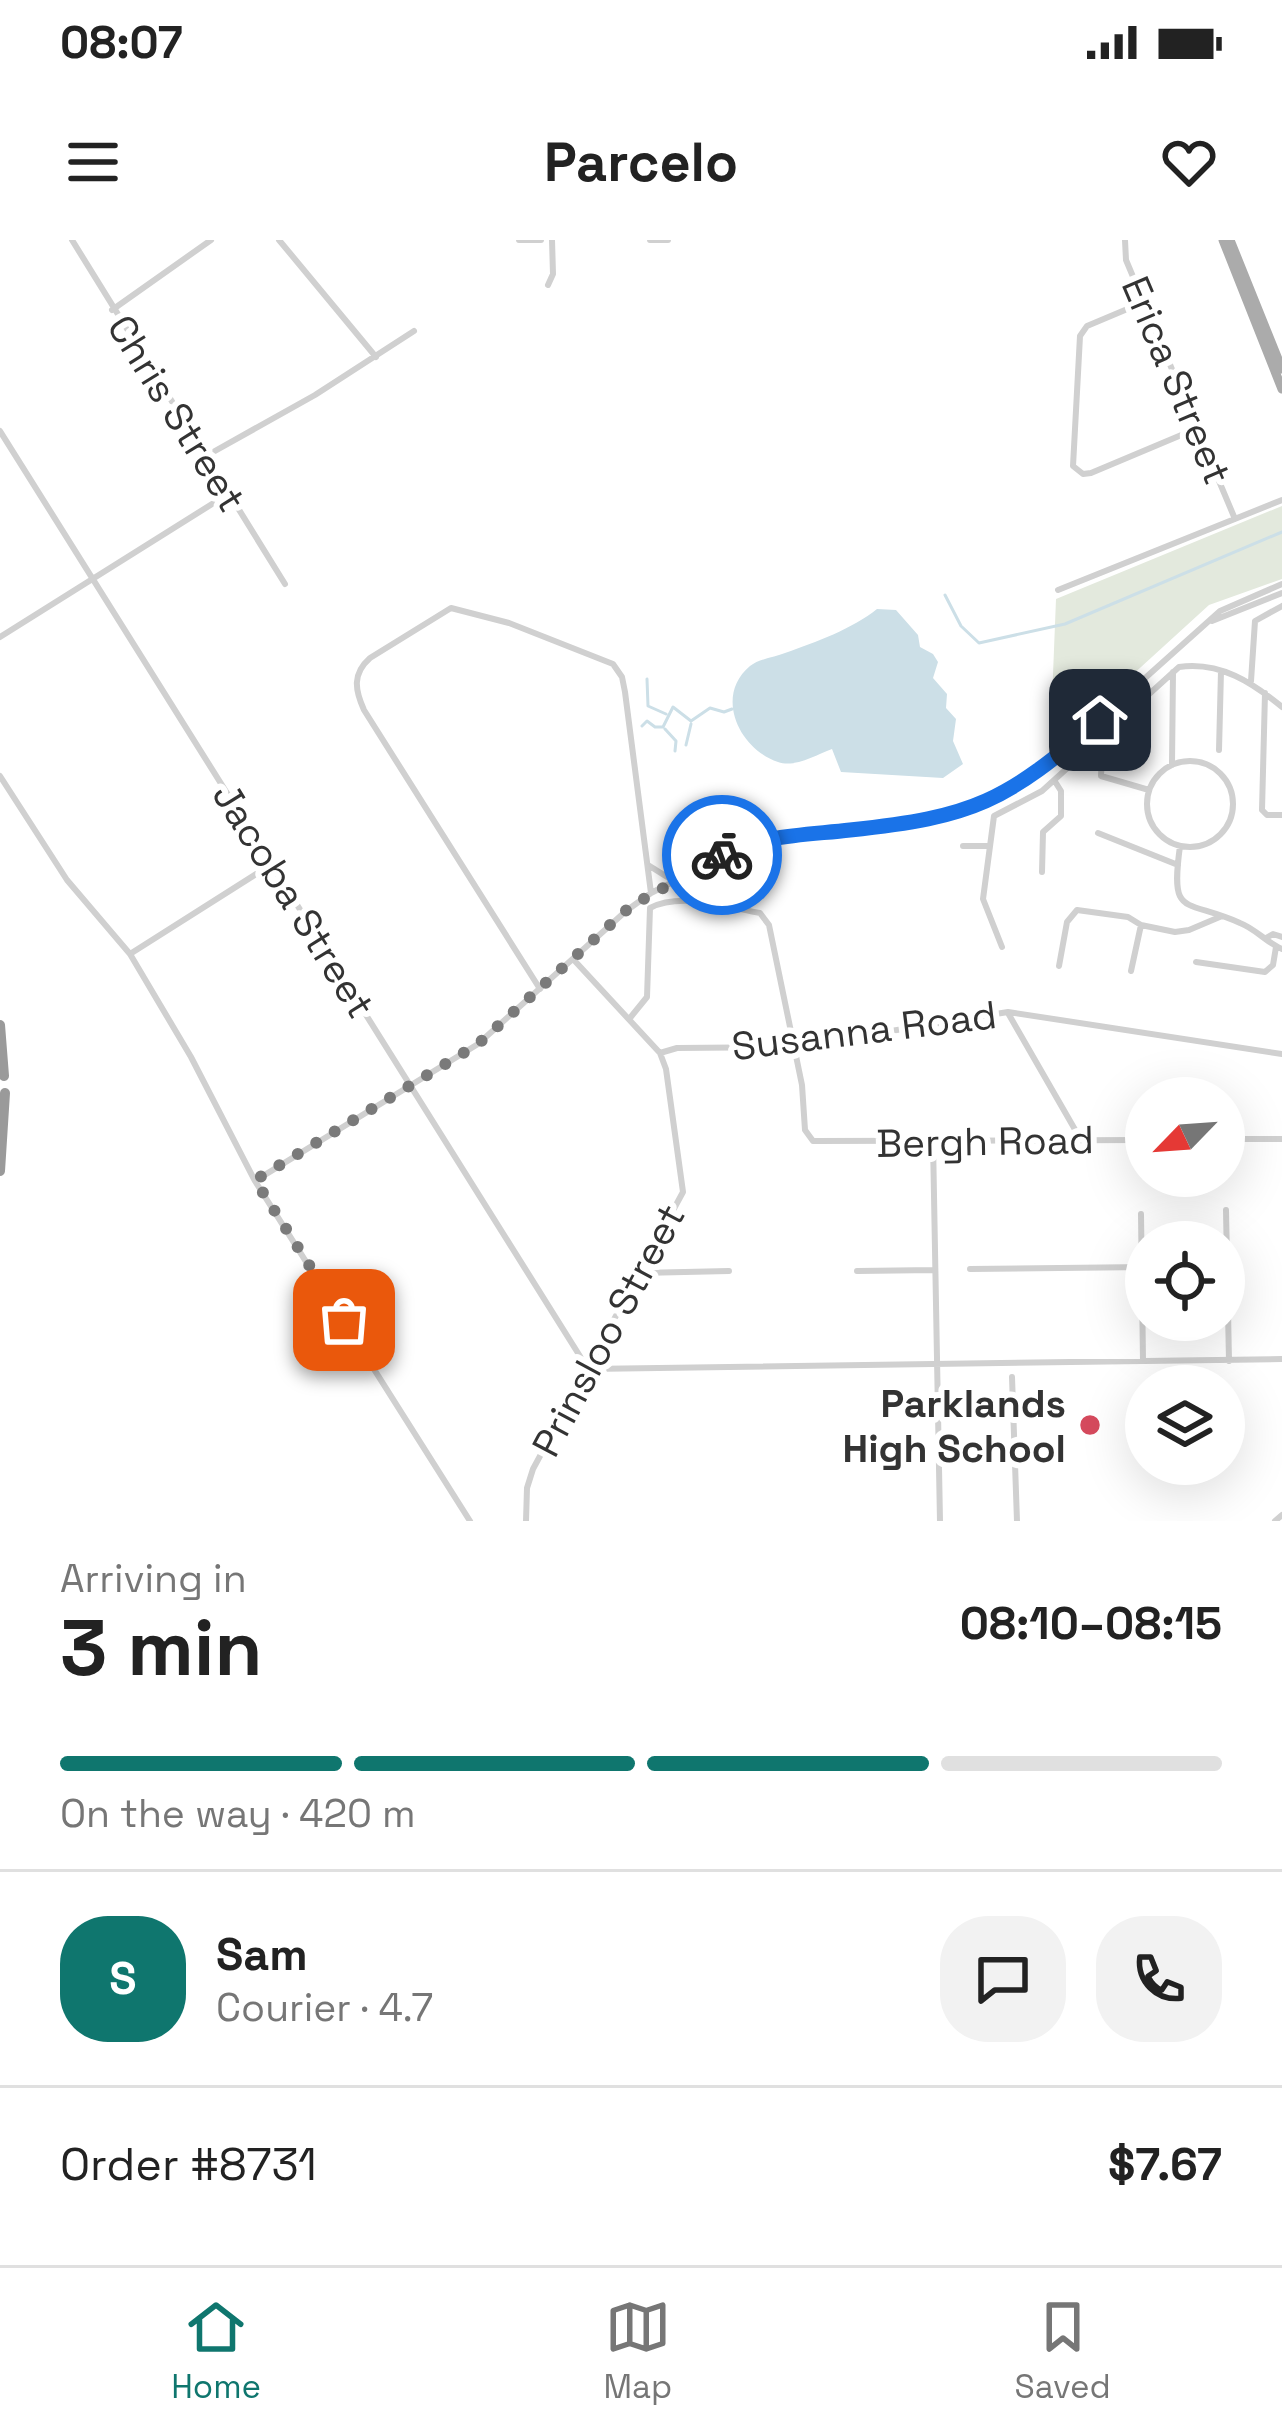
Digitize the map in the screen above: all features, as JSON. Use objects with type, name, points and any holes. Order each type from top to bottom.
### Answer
[{"type":"highway","points":[[0,1025],[4,1076]]},
{"type":"highway","points":[[0,1172],[5,1093]]},
{"type":"main road","points":[[1227,240],[1282,369]]},
{"type":"main road","points":[[1227,240],[1282,389]]},
{"type":"street","name":"Chris Street","points":[[72,240],[285,584]]},
{"type":"street","points":[[112,310],[211,240]]},
{"type":"street","points":[[279,240],[376,357]]},
{"type":"street","points":[[519,240],[541,240]]},
{"type":"street","points":[[548,285],[553,274],[552,240]]},
{"type":"street","points":[[650,240],[668,240]]},
{"type":"street","name":"Erica Street","points":[[1125,240],[1126,260],[1234,518]]},
{"type":"street","points":[[1144,302],[1087,326],[1080,336],[1072,466],[1091,473],[1198,428]]},
{"type":"street","points":[[205,457],[414,331]]},
{"type":"street","name":"Jacoba Street","points":[[0,431],[589,1369]]},
{"type":"street","points":[[0,637],[228,494]]},
{"type":"street","points":[[1058,590],[1282,500]]},
{"type":"street","points":[[255,1180],[478,1044],[651,892],[750,843],[930,821],[984,805],[1039,772],[1220,611],[1282,589]]},
{"type":"street","points":[[1251,681],[1255,621],[1282,607]]},
{"type":"street","points":[[540,990],[364,710],[356,682],[362,665],[427,619],[452,608],[509,623],[613,664],[625,692],[651,892]]},
{"type":"street","points":[[1002,946],[983,899],[992,818],[1033,798],[1173,672],[1187,665],[1251,681],[1280,706]]},
{"type":"street","points":[[1219,750],[1222,671]]},
{"type":"street","points":[[1172,765],[1173,672]]},
{"type":"street","points":[[1160,684],[1173,689]]},
{"type":"street","points":[[1265,693],[1262,810],[1282,815]]},
{"type":"street","points":[[1266,710],[1280,706]]},
{"type":"street","points":[[1102,735],[1101,776],[1149,790]]},
{"type":"street","points":[[1201,762],[1214,768],[1232,792],[1229,821],[1221,834],[1195,847],[1180,846],[1167,840],[1149,818],[1149,790],[1172,765],[1201,762]]},
{"type":"street","points":[[0,776],[67,880],[130,955],[191,1057],[255,1180],[470,1521]]},
{"type":"street","points":[[1042,872],[1043,832],[1061,816],[1060,791],[1054,780]]},
{"type":"street","points":[[1098,833],[1178,865]]},
{"type":"street","points":[[963,846],[989,846]]},
{"type":"street","points":[[1180,846],[1175,885],[1180,898],[1279,950],[1265,972],[1196,962]]},
{"type":"street","points":[[647,862],[656,873],[673,880]]},
{"type":"street","points":[[130,955],[272,864]]},
{"type":"street","points":[[630,1018],[648,992],[648,911],[663,902],[705,903],[765,916],[792,1047]]},
{"type":"street","points":[[1059,966],[1072,912],[1085,909],[1183,932],[1222,916]]},
{"type":"street","points":[[1131,971],[1141,925]]},
{"type":"street","points":[[1264,939],[1273,934],[1282,937]]},
{"type":"street","name":"Prinsloo Street","points":[[526,1521],[533,1469],[683,1192],[660,1053],[573,959]]},
{"type":"street","points":[[1008,1012],[1081,1140]]},
{"type":"street","name":"Susanna Road","points":[[660,1053],[677,1048],[792,1047],[1008,1012],[1282,1054]]},
{"type":"street","name":"Bergh Road","points":[[792,1047],[805,1130],[813,1141],[1125,1140]]},
{"type":"street","points":[[1245,1139],[1282,1138]]},
{"type":"street","points":[[933,1141],[940,1521]]},
{"type":"street","points":[[1226,1210],[1226,1221]]},
{"type":"street","points":[[1141,1214],[1141,1221]]},
{"type":"street","points":[[970,1269],[1125,1267]]},
{"type":"street","points":[[857,1270],[935,1270]]},
{"type":"street","points":[[640,1273],[729,1271]]},
{"type":"street","points":[[1143,1341],[1143,1362]]},
{"type":"street","points":[[1228,1341],[1229,1361]]},
{"type":"street","points":[[589,1369],[1282,1359]]},
{"type":"street","points":[[1012,1377],[1017,1521]]},
{"type":"street","points":[[938,1452],[1015,1450]]},
{"type":"shaded area","points":[[1282,506],[1282,579],[1209,605],[1050,750],[1056,599]]},
{"type":"shaded area","points":[[877,609],[896,610],[918,635],[920,647],[938,662],[933,678],[947,694],[946,708],[956,719],[953,741],[963,764],[943,778],[841,772],[832,749],[785,763],[752,746],[733,706],[739,678],[758,662],[833,634]]},
{"type":"waterway","points":[[945,595],[961,626],[979,643],[1065,624],[1282,532]]},
{"type":"waterway","points":[[647,679],[648,706],[666,714]]},
{"type":"waterway","points":[[642,726],[647,721],[663,727],[673,707],[691,721],[710,708],[732,709]]},
{"type":"waterway","points":[[686,745],[691,724]]},
{"type":"waterway","points":[[665,729],[676,741],[675,751]]},
{"type":"way so far","points":[[344,1320],[255,1180],[478,1044],[631,906],[722,855]]},
{"type":"place","name":"Parklands High School","points":[[1090,1425]]},
{"type":"route","points":[[722,855],[769,839],[913,824],[959,814],[1000,797],[1039,772],[1100,720]]}]
